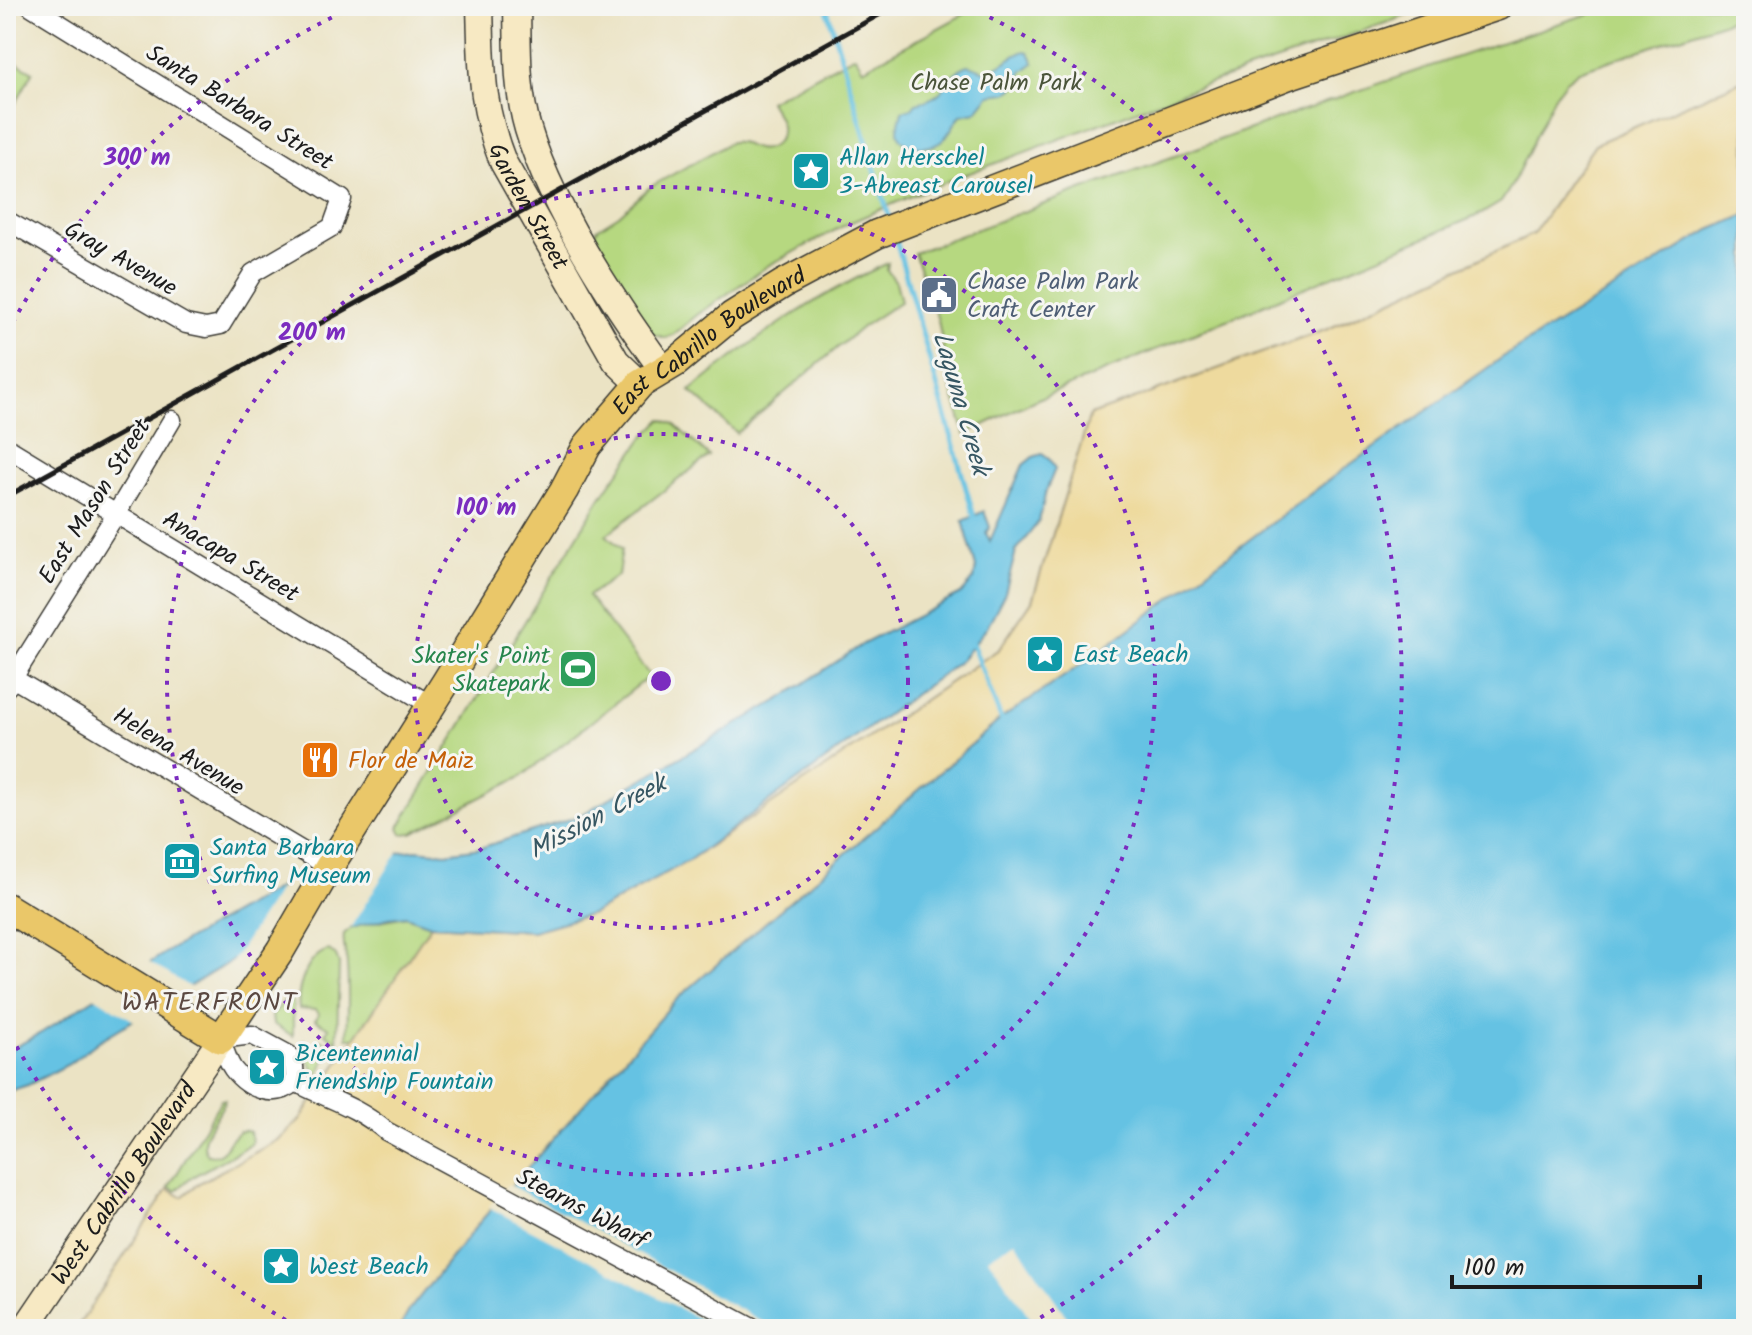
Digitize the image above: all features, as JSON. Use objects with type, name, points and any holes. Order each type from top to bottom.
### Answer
[{"type":"main road","name":"Garden Street","points":[[480,6],[482,88],[492,133],[503,162],[616,361],[651,377]]},
{"type":"main road","name":"Garden Street","points":[[517,6],[519,81],[528,129],[573,227],[626,320],[651,377]]},
{"type":"main road","name":"East Cabrillo Boulevard","points":[[221,1039],[280,951],[328,869],[432,706],[564,490],[587,446],[651,377],[732,316],[877,234],[1289,75],[1498,6]]},
{"type":"main road","points":[[6,907],[221,1039]]},
{"type":"main road","name":"West Cabrillo Boulevard","points":[[25,1329],[221,1039]]},
{"type":"street","name":"Santa Barbara Street","points":[[31,6],[342,199],[332,227],[253,273],[229,316],[221,325],[214,327]]},
{"type":"street","name":"Gray Avenue","points":[[6,220],[186,324],[214,327]]},
{"type":"street","name":"East Mason Street","points":[[8,680],[116,514],[172,420]]},
{"type":"street","name":"Anacapa Street","points":[[6,447],[432,706]]},
{"type":"street","name":"Helena Avenue","points":[[8,680],[328,869]]},
{"type":"street","points":[[252,1035],[289,1055],[294,1066],[295,1082],[281,1092],[264,1091],[231,1067],[221,1039],[252,1035]]},
{"type":"street","name":"Stearns Wharf","points":[[295,1082],[327,1099],[335,1098],[345,1103],[386,1131],[754,1329]]},
{"type":"green space","name":"Chase Palm Park","points":[[979,6],[1435,6],[1190,90],[927,189],[847,224],[769,265],[673,335],[666,338],[648,333],[597,242],[597,229],[619,215],[650,187],[731,142],[761,149],[775,144],[781,126],[769,101],[855,55],[863,69]]},
{"type":"green space","points":[[1613,6],[1746,6],[1746,15],[1579,71],[1555,95],[1501,202],[1481,214],[1033,401],[965,434],[949,381],[938,320],[914,253],[1262,125]]},
{"type":"green space","points":[[6,57],[33,72],[10,113],[6,110]]},
{"type":"green space","points":[[888,263],[887,270],[896,282],[901,301],[862,327],[737,433],[690,391],[785,320]]},
{"type":"green space","points":[[662,419],[674,424],[709,456],[606,535],[622,549],[618,575],[588,596],[650,676],[521,777],[412,833],[402,834],[399,827],[601,497],[644,437]]},
{"type":"green space","points":[[406,916],[431,925],[355,1038],[347,1038],[348,984],[344,934],[353,926]]},
{"type":"green space","points":[[329,950],[339,964],[337,1041],[325,1034],[329,1028],[315,1020],[319,1014],[315,1010],[299,1009],[299,992],[309,966],[321,953]]},
{"type":"green space","points":[[286,998],[293,1002],[293,1036],[273,1024],[272,1016]]},
{"type":"green space","points":[[304,1040],[316,1048],[322,1040],[336,1048],[333,1052],[325,1049],[320,1056],[325,1060],[319,1073],[315,1073],[302,1047]]},
{"type":"green space","points":[[225,1099],[206,1134],[204,1141],[208,1155],[221,1152],[237,1133],[243,1131],[250,1132],[250,1145],[190,1178],[176,1191],[169,1187],[221,1100]]},
{"type":"sand","name":"East Beach","points":[[1746,79],[1746,215],[1710,230],[1503,357],[1341,471],[1091,658],[1001,719],[676,1000],[479,1223],[410,1309],[399,1329],[76,1329],[168,1189],[182,1197],[199,1183],[280,1139],[299,1121],[431,925],[532,931],[592,914],[688,861],[999,649],[1032,601],[1090,415],[1328,329],[1533,234],[1595,144]]},
{"type":"water","points":[[1025,51],[1029,52],[1034,63],[1023,71],[1013,89],[990,95],[976,112],[961,115],[942,141],[916,147],[899,137],[902,111],[936,96],[960,69],[968,65],[988,71]]},
{"type":"water","points":[[1746,215],[1746,1329],[399,1329],[410,1309],[479,1223],[676,1000],[1001,719],[1091,658],[1341,471],[1503,357],[1710,230]]},
{"type":"water","name":"Mission Creek","points":[[1042,454],[1055,469],[1039,521],[1016,551],[1005,593],[987,627],[960,661],[688,861],[592,914],[532,931],[431,925],[406,916],[233,960],[99,1041],[69,1064],[28,1085],[6,1092],[6,1052],[41,1033],[171,949],[282,886],[400,852],[446,853],[480,848],[579,816],[782,698],[863,644],[961,594],[974,579],[976,567],[963,521],[984,511],[990,527],[986,533],[990,541],[1023,465]]},
{"type":"pier","points":[[400,849],[349,930],[230,965],[283,883]]},
{"type":"pier","points":[[146,960],[193,989],[137,1023],[91,994]]},
{"type":"pier","points":[[508,1184],[776,1329],[718,1329],[488,1207]]},
{"type":"pier","points":[[1015,1241],[1075,1329],[1038,1329],[988,1258]]},
{"type":"waterway","name":"Laguna Creek","points":[[826,6],[890,220]]},
{"type":"waterway","name":"Laguna Creek","points":[[895,237],[975,520]]},
{"type":"waterway","points":[[971,641],[1001,719]]},
{"type":"railway","points":[[6,497],[895,6]]},
{"type":"place","name":"Allan Herschel 3-Abreast Carousel","points":[[811,171]]},
{"type":"place","name":"Chase Palm Park Craft Center","points":[[939,295]]},
{"type":"place","name":"East Beach","points":[[1045,654]]},
{"type":"place","name":"Skater's Point Skatepark","points":[[578,669]]},
{"type":"place","name":"Flor de Maiz","points":[[320,760]]},
{"type":"place","name":"Santa Barbara Surfing Museum","points":[[182,861]]},
{"type":"place","name":"Bicentennial Friendship Fountain","points":[[267,1067]]},
{"type":"place","name":"West Beach","points":[[281,1266]]},
{"type":"district","name":"WATERFRONT","points":[[210,1001]]}]
